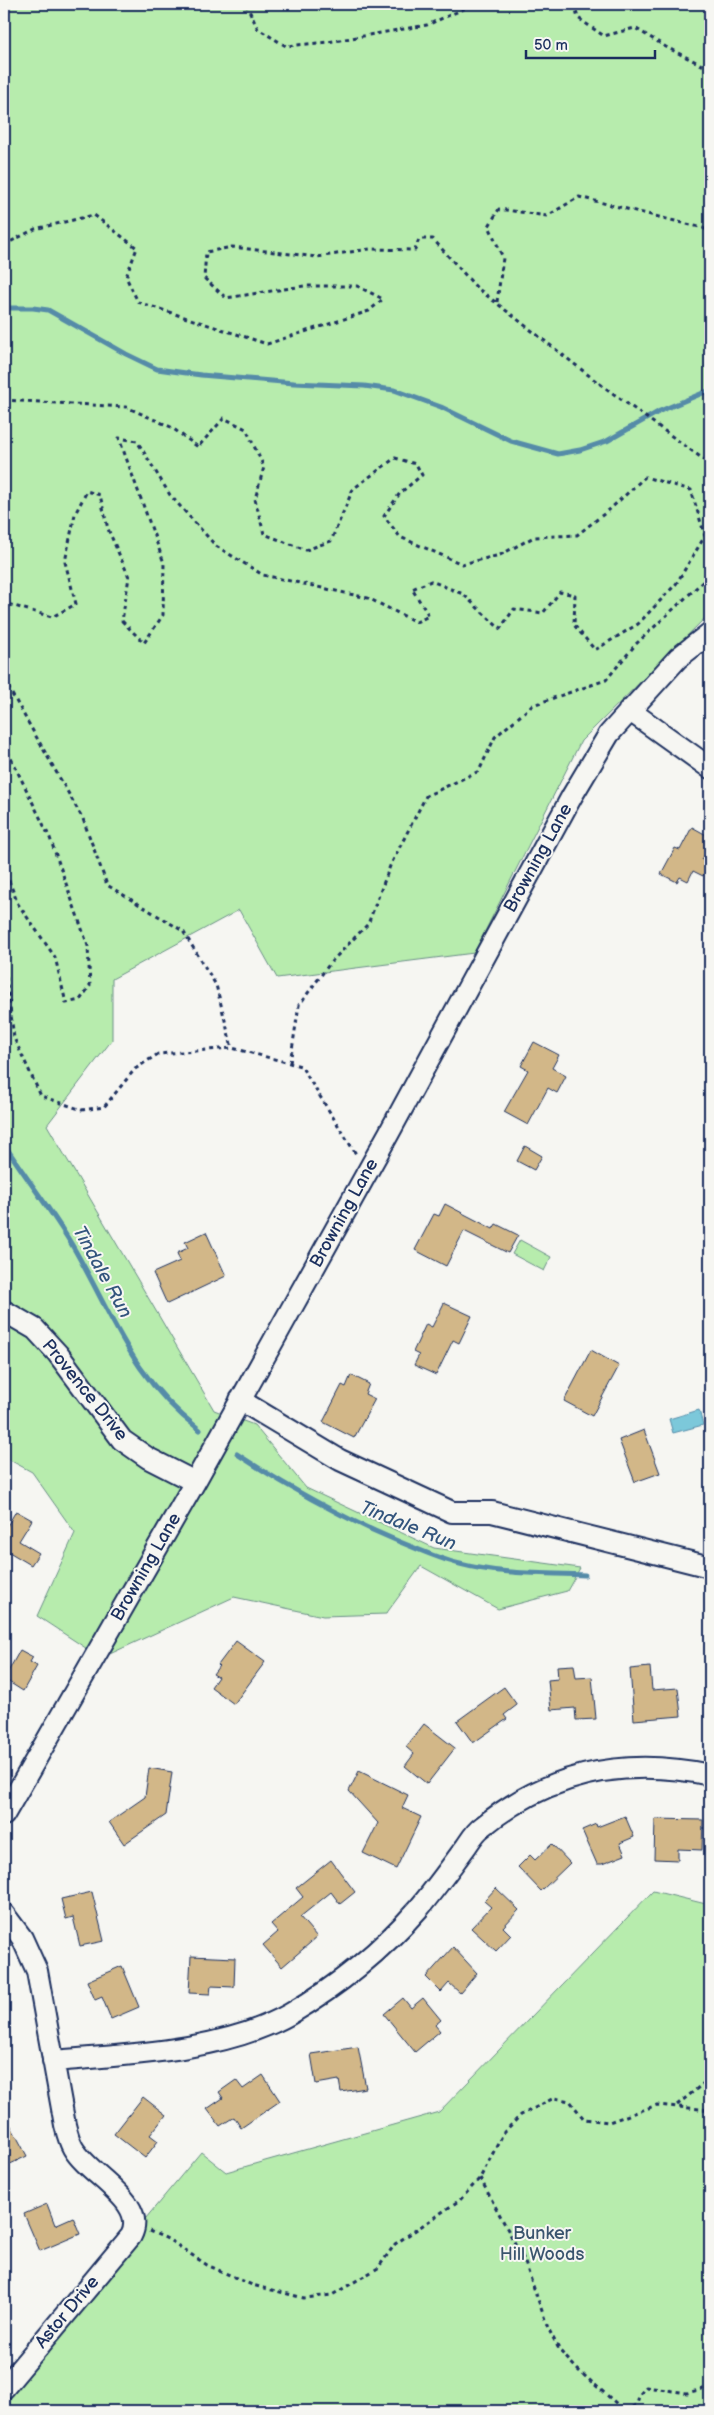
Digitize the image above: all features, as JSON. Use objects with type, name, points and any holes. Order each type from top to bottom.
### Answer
[{"type":"street","name":"Browning Lane","points":[[4,1815],[195,1482],[572,796],[609,734],[678,658],[710,632]]},
{"type":"street","points":[[629,710],[710,768]]},
{"type":"street","name":"Provence Drive","points":[[4,1311],[35,1329],[58,1354],[122,1440],[148,1458],[195,1482]]},
{"type":"street","points":[[240,1400],[340,1460],[452,1512],[492,1512],[710,1567]]},
{"type":"street","points":[[53,2061],[165,2051],[249,2032],[289,2015],[364,1963],[419,1908],[480,1828],[539,1789],[586,1773],[621,1770],[649,1768],[710,1775]]},
{"type":"street","points":[[4,1914],[22,1938],[37,1971],[65,2126],[73,2148],[94,2172],[129,2204],[134,2214],[133,2231]]},
{"type":"street","name":"Astor Drive","points":[[4,2388],[133,2231]]},
{"type":"path","points":[[246,4],[258,29],[286,46],[328,42],[427,25],[475,4]]},
{"type":"path","points":[[574,4],[578,18],[604,36],[636,28],[666,47],[710,69]]},
{"type":"path","points":[[497,303],[503,258],[489,226],[499,209],[547,216],[579,198],[703,228],[710,232]]},
{"type":"path","points":[[4,245],[34,229],[94,215],[137,248],[126,277],[138,302],[267,344],[369,311],[383,299],[358,286],[304,286],[226,298],[204,278],[206,252],[232,247],[317,257],[370,249],[415,250],[420,239],[433,239],[476,287],[596,381],[710,464]]},
{"type":"path","points":[[4,400],[126,407],[172,427],[198,447],[224,418],[246,429],[264,467],[255,499],[264,534],[306,550],[331,541],[353,490],[395,458],[416,464],[422,475],[400,493],[384,516],[400,537],[462,564],[500,555],[534,537],[578,535],[645,477],[691,490],[705,536],[676,584],[638,624],[595,650],[574,625],[575,595],[560,592],[543,613],[514,609],[500,629],[462,594],[431,581],[412,588],[429,616],[416,622],[368,598],[263,575],[216,546],[170,495],[137,441],[120,438],[164,563],[163,615],[144,643],[122,621],[129,577],[108,529],[100,495],[87,491],[75,514],[65,562],[76,604],[52,617],[4,603]]},
{"type":"path","points":[[290,1063],[299,1005],[331,962],[368,924],[390,866],[426,796],[479,771],[494,737],[533,705],[606,680],[636,644],[710,575]]},
{"type":"path","points":[[4,680],[83,819],[107,885],[183,931],[216,985],[232,1048]]},
{"type":"path","points":[[4,744],[50,838],[88,946],[90,986],[80,1000],[66,1003],[55,957],[18,904],[4,868]]},
{"type":"path","points":[[4,961],[14,1038],[41,1096],[82,1110],[104,1107],[135,1069],[158,1054],[232,1048],[301,1066],[367,1172]]},
{"type":"path","points":[[677,2105],[710,2078]]},
{"type":"path","points":[[133,2231],[168,2239],[207,2265],[252,2285],[304,2298],[332,2295],[378,2268],[395,2244],[460,2200],[480,2178],[504,2132],[521,2115],[541,2103],[554,2098],[570,2101],[584,2119],[609,2122],[657,2105],[677,2105],[710,2110]]},
{"type":"path","points":[[480,2178],[524,2260],[548,2328],[560,2351],[578,2370],[625,2410],[636,2405],[640,2394],[646,2387],[687,2393],[710,2388]]},
{"type":"green space","points":[[4,4],[710,4],[710,613],[581,741],[474,953],[277,978],[239,910],[112,979],[112,1040],[47,1125],[214,1410],[254,1425],[306,1488],[434,1548],[580,1568],[567,1591],[498,1609],[421,1566],[386,1614],[323,1616],[234,1597],[101,1658],[37,1616],[75,1533],[32,1472],[4,1457]]},
{"type":"green space","points":[[520,1240],[551,1257],[544,1271],[512,1254]]},
{"type":"green space","name":"Bunker Hill Woods","points":[[653,1891],[710,1905],[710,2411],[4,2411],[4,2388],[201,2152],[226,2172],[439,2112]]},
{"type":"water","points":[[699,1410],[703,1425],[673,1433],[669,1419]]},
{"type":"building","points":[[692,827],[710,837],[710,845],[702,860],[709,865],[703,876],[693,871],[688,881],[680,877],[677,882],[661,874],[675,848],[680,850]]},
{"type":"building","points":[[534,1042],[559,1055],[552,1068],[566,1076],[557,1093],[548,1088],[528,1125],[504,1112],[528,1070],[521,1066]]},
{"type":"building","points":[[525,1146],[542,1156],[534,1170],[517,1161]]},
{"type":"building","points":[[445,1204],[493,1229],[496,1224],[518,1235],[508,1253],[464,1231],[446,1266],[415,1250],[434,1214],[439,1216]]},
{"type":"building","points":[[206,1232],[226,1276],[167,1304],[153,1273],[180,1261],[177,1253],[188,1248],[185,1242]]},
{"type":"building","points":[[444,1303],[472,1316],[459,1343],[453,1340],[436,1375],[414,1365],[419,1355],[413,1352],[426,1324],[432,1327]]},
{"type":"building","points":[[591,1350],[619,1366],[592,1416],[564,1401]]},
{"type":"building","points":[[351,1375],[369,1384],[365,1394],[375,1399],[354,1438],[323,1422],[342,1385],[346,1387]]},
{"type":"building","points":[[644,1430],[660,1473],[635,1482],[619,1440]]},
{"type":"building","points":[[16,1511],[32,1520],[19,1541],[39,1553],[31,1565],[4,1549],[4,1531]]},
{"type":"building","points":[[236,1641],[265,1662],[234,1704],[211,1687],[218,1677],[213,1674]]},
{"type":"building","points":[[20,1650],[33,1657],[30,1662],[37,1666],[23,1691],[4,1679]]},
{"type":"building","points":[[574,1665],[576,1678],[592,1677],[596,1719],[576,1720],[575,1708],[551,1710],[548,1680],[558,1679],[557,1666]]},
{"type":"building","points":[[650,1667],[652,1690],[678,1688],[681,1716],[634,1720],[630,1669]]},
{"type":"building","points":[[504,1687],[517,1705],[504,1715],[507,1719],[473,1743],[457,1721]]},
{"type":"building","points":[[424,1724],[455,1748],[427,1784],[405,1766],[414,1754],[406,1747]]},
{"type":"building","points":[[149,1768],[172,1772],[166,1815],[124,1844],[109,1822],[145,1797]]},
{"type":"building","points":[[359,1771],[408,1795],[402,1808],[421,1817],[396,1869],[363,1853],[378,1823],[349,1791]]},
{"type":"building","points":[[625,1816],[634,1837],[620,1843],[625,1855],[602,1864],[597,1864],[582,1830],[596,1824],[597,1827]]},
{"type":"building","points":[[655,1819],[703,1820],[702,1850],[678,1849],[678,1860],[654,1859]]},
{"type":"building","points":[[552,1844],[570,1863],[541,1891],[518,1867],[530,1855],[535,1860]]},
{"type":"building","points":[[331,1860],[355,1892],[340,1904],[331,1892],[300,1917],[317,1937],[282,1967],[263,1945],[278,1932],[271,1924],[303,1897],[296,1888]]},
{"type":"building","points":[[496,1888],[519,1910],[503,1927],[511,1935],[496,1951],[471,1928],[491,1907],[484,1901]]},
{"type":"building","points":[[92,1892],[104,1941],[80,1946],[73,1917],[66,1919],[61,1899]]},
{"type":"building","points":[[453,1947],[477,1973],[460,1993],[449,1983],[441,1992],[426,1977]]},
{"type":"building","points":[[191,1956],[235,1958],[234,1987],[211,1986],[210,1994],[189,1993]]},
{"type":"building","points":[[122,1966],[139,2007],[111,2019],[102,1997],[95,2000],[87,1981]]},
{"type":"building","points":[[403,1998],[411,2008],[423,1998],[441,2020],[435,2025],[440,2031],[415,2052],[384,2014]]},
{"type":"building","points":[[358,2047],[366,2088],[341,2092],[339,2080],[316,2084],[311,2054]]},
{"type":"building","points":[[263,2075],[280,2101],[241,2128],[234,2117],[220,2126],[207,2109],[223,2098],[219,2092],[236,2080],[243,2089]]},
{"type":"building","points":[[143,2097],[166,2115],[150,2135],[158,2141],[145,2158],[114,2134]]},
{"type":"building","points":[[4,2113],[27,2156],[4,2167]]},
{"type":"building","points":[[47,2204],[55,2225],[73,2217],[80,2234],[40,2251],[24,2214]]},
{"type":"waterway","points":[[4,308],[48,310],[126,354],[157,369],[201,375],[294,383],[364,386],[394,390],[441,407],[511,441],[558,454],[580,450],[607,441],[660,411],[710,390]]},
{"type":"waterway","name":"Tindale Run","points":[[4,1144],[72,1245],[112,1321],[140,1367],[176,1410],[200,1430]]},
{"type":"waterway","name":"Tindale Run","points":[[237,1454],[276,1479],[337,1513],[378,1533],[445,1560],[491,1570],[585,1575]]}]
